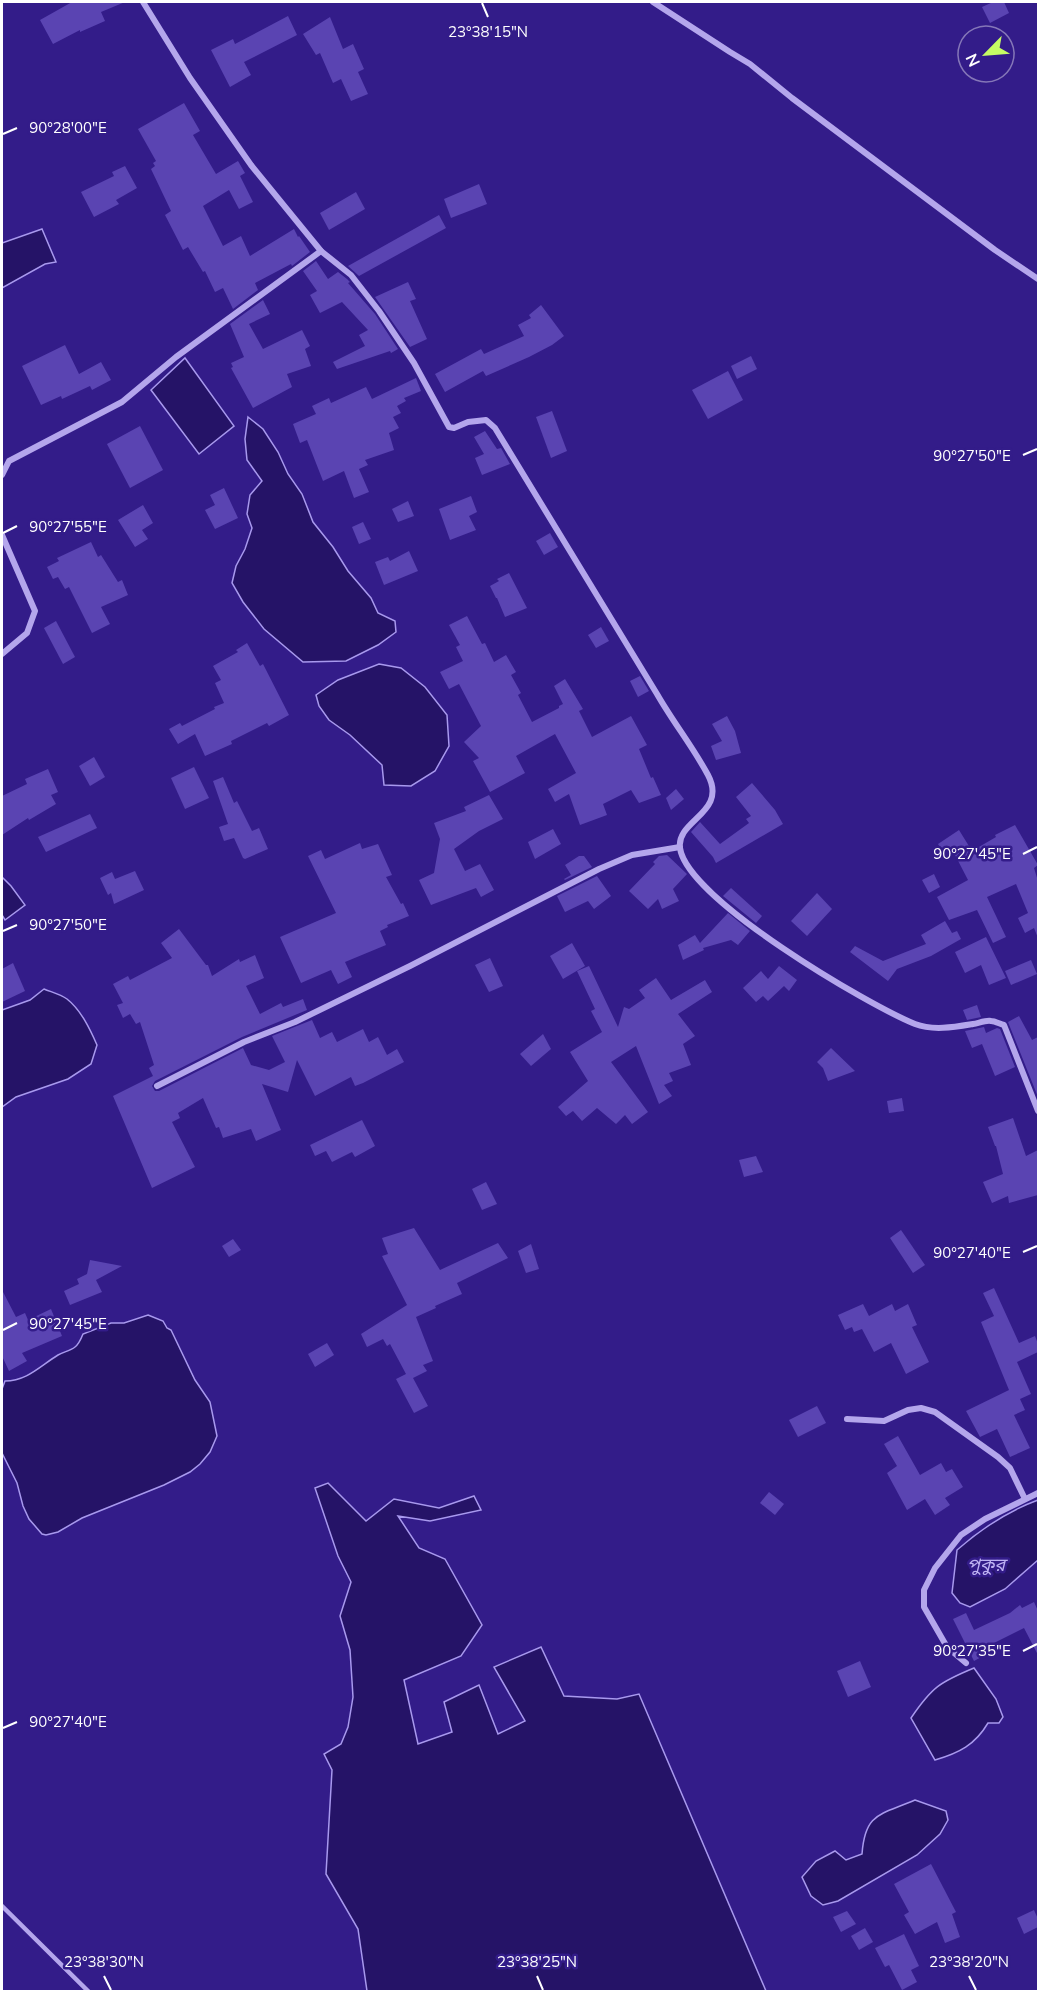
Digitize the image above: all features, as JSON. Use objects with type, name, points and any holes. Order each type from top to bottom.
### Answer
[{"type":"street","points":[[143,2],[190,78],[251,165],[321,251],[351,275],[379,311],[414,363],[449,427],[454,428],[468,422],[486,420],[495,428],[663,706],[708,775],[713,788],[713,799],[683,833],[680,848],[688,865],[712,894],[738,917],[778,945],[878,1005],[917,1025],[942,1028],[992,1020],[1004,1025],[1038,1111]]},
{"type":"street","points":[[653,2],[750,64],[995,250],[1038,279]]},
{"type":"street","points":[[2,475],[9,461],[122,402],[176,357],[321,251]]},
{"type":"street","points":[[2,535],[35,611],[27,633],[2,654]]},
{"type":"street","points":[[157,1086],[244,1042],[295,1022],[410,966],[599,869],[632,855],[680,848]]},
{"type":"street","points":[[847,1419],[884,1420],[908,1410],[921,1408],[935,1412],[1010,1468],[1025,1499]]},
{"type":"street","points":[[966,1663],[947,1647],[941,1637],[924,1607],[924,1590],[935,1568],[961,1535],[985,1519],[1038,1493]]},
{"type":"lane","points":[[2,1906],[89,1992]]},
{"type":"water","points":[[42,229],[56,262],[45,264],[2,288],[2,243]]},
{"type":"water","points":[[185,358],[234,426],[199,454],[151,390]]},
{"type":"water","points":[[248,417],[263,429],[302,494],[313,522],[348,571],[371,598],[378,613],[395,621],[396,632],[378,645],[346,661],[303,662],[264,629],[243,602],[232,583],[236,566],[252,528],[247,514],[250,495],[262,481],[247,460],[245,439]]},
{"type":"water","points":[[379,664],[401,668],[425,687],[447,715],[449,746],[435,771],[411,786],[384,785],[382,765],[350,735],[329,720],[319,706],[316,695],[338,680]]},
{"type":"water","points":[[2,877],[25,905],[5,920],[2,915]]},
{"type":"water","points":[[44,989],[67,999],[85,1020],[97,1045],[91,1064],[68,1079],[16,1097],[2,1107],[2,1010],[30,1000]]},
{"type":"water","points":[[148,1315],[163,1321],[171,1330],[195,1380],[210,1402],[217,1436],[210,1452],[190,1472],[164,1485],[82,1518],[58,1532],[42,1534],[29,1519],[17,1483],[2,1453],[2,1389],[5,1381],[27,1376],[76,1346],[83,1334],[111,1323],[124,1323]]},
{"type":"water","points":[[328,1483],[366,1521],[394,1499],[439,1508],[474,1496],[481,1510],[430,1521],[398,1516],[419,1548],[445,1559],[482,1625],[461,1656],[404,1680],[418,1744],[452,1732],[444,1702],[479,1685],[498,1734],[525,1721],[494,1667],[541,1647],[564,1696],[617,1699],[639,1694],[766,1991],[367,1991],[358,1929],[326,1874],[332,1770],[324,1754],[341,1744],[348,1727],[353,1697],[350,1650],[340,1616],[351,1582],[338,1556],[315,1488]]},
{"type":"water","name":"পুকুর","points":[[1038,1500],[1038,1560],[1005,1589],[970,1607],[960,1603],[952,1593],[957,1550],[995,1521]]},
{"type":"water","points":[[974,1668],[996,1699],[1003,1717],[999,1723],[988,1723],[978,1737],[966,1747],[935,1760],[911,1718],[931,1692],[953,1677]]},
{"type":"water","points":[[915,1800],[946,1811],[948,1820],[940,1834],[917,1855],[838,1901],[823,1905],[811,1896],[802,1877],[816,1861],[835,1851],[846,1860],[862,1854],[864,1840],[871,1822],[884,1813]]},
{"type":"building","points":[[72,2],[125,2],[101,12],[105,21],[80,32],[80,30],[53,44],[40,20]]},
{"type":"building","points":[[993,2],[1004,2],[1009,13],[990,23],[982,7]]},
{"type":"building","points":[[288,16],[297,35],[244,62],[251,75],[230,87],[211,50],[233,39],[235,44]]},
{"type":"building","points":[[330,17],[343,49],[353,44],[364,69],[358,72],[368,94],[351,101],[341,79],[333,83],[320,53],[316,55],[303,34]]},
{"type":"building","points":[[184,103],[200,131],[193,135],[216,174],[238,161],[245,173],[240,176],[253,202],[239,209],[229,190],[203,206],[223,246],[241,236],[250,256],[294,229],[310,252],[292,266],[291,264],[255,283],[258,290],[233,309],[223,288],[215,292],[205,271],[203,272],[188,247],[183,250],[165,215],[171,211],[151,169],[155,166],[153,163],[156,161],[138,129]]},
{"type":"building","points":[[125,166],[137,188],[116,200],[119,204],[94,217],[81,192],[114,176],[112,172]]},
{"type":"building","points":[[479,184],[487,204],[451,218],[444,199]]},
{"type":"building","points":[[356,192],[365,209],[329,230],[320,213]]},
{"type":"building","points":[[439,215],[446,228],[359,276],[348,266]]},
{"type":"building","points":[[316,261],[328,279],[338,272],[350,282],[348,283],[375,314],[398,349],[337,369],[333,362],[365,346],[359,335],[368,330],[342,302],[320,313],[310,295],[317,291],[303,271]]},
{"type":"building","points":[[408,282],[416,299],[410,301],[427,339],[410,347],[375,297]]},
{"type":"building","points":[[263,300],[270,314],[249,324],[263,349],[302,330],[310,346],[305,349],[311,366],[287,374],[292,387],[253,408],[231,368],[233,367],[231,363],[244,357],[230,324]]},
{"type":"building","points":[[541,305],[564,336],[529,357],[486,376],[483,371],[445,392],[435,374],[481,349],[484,354],[524,336],[518,325],[531,318],[529,315]]},
{"type":"building","points":[[65,345],[79,374],[101,362],[111,380],[92,390],[90,386],[62,399],[61,396],[41,405],[22,366]]},
{"type":"building","points":[[751,356],[757,369],[737,379],[731,366]]},
{"type":"building","points":[[728,371],[743,400],[708,419],[692,390]]},
{"type":"building","points":[[416,378],[421,391],[404,398],[406,401],[397,406],[401,413],[393,417],[399,428],[389,433],[394,450],[365,460],[368,465],[359,469],[369,492],[354,498],[344,471],[323,481],[307,440],[300,443],[293,424],[316,414],[312,406],[329,398],[331,403],[366,387],[372,399]]},
{"type":"building","points":[[552,411],[567,451],[551,458],[536,417]]},
{"type":"building","points":[[140,426],[163,470],[130,488],[107,444]]},
{"type":"building","points":[[485,431],[497,449],[501,448],[510,464],[482,475],[475,458],[484,454],[474,437]]},
{"type":"building","points":[[224,488],[238,518],[215,529],[205,510],[215,505],[210,495]]},
{"type":"building","points":[[471,496],[477,512],[469,516],[476,530],[450,540],[439,509]]},
{"type":"building","points":[[408,501],[414,516],[398,522],[392,509]]},
{"type":"building","points":[[143,505],[153,523],[142,530],[148,539],[135,547],[118,520]]},
{"type":"building","points":[[363,522],[371,539],[359,544],[352,527]]},
{"type":"building","points":[[550,533],[558,547],[544,555],[536,541]]},
{"type":"building","points":[[91,542],[98,557],[101,555],[118,582],[122,580],[128,595],[101,607],[110,624],[92,633],[69,587],[65,589],[58,577],[53,579],[47,567],[59,561],[57,558]]},
{"type":"building","points":[[409,551],[418,571],[384,585],[375,562],[388,557],[390,561]]},
{"type":"building","points":[[509,573],[527,608],[505,617],[490,586],[499,581],[497,579]]},
{"type":"building","points":[[467,616],[482,644],[485,643],[494,662],[506,655],[516,672],[511,675],[521,693],[518,695],[532,722],[563,704],[554,686],[565,679],[583,709],[579,711],[592,737],[631,716],[647,745],[639,749],[661,795],[639,803],[631,790],[603,804],[607,815],[580,825],[569,794],[555,802],[548,789],[576,773],[555,734],[516,756],[525,773],[490,792],[473,761],[479,758],[464,742],[481,726],[459,684],[449,689],[440,672],[463,661],[456,647],[460,645],[449,625]]},
{"type":"building","points":[[56,621],[75,657],[63,664],[44,628]]},
{"type":"building","points":[[601,627],[609,641],[596,648],[588,635]]},
{"type":"building","points":[[247,643],[260,666],[263,664],[289,715],[269,726],[267,723],[231,741],[232,744],[205,756],[195,734],[178,744],[169,729],[180,723],[182,726],[224,703],[215,683],[221,680],[213,666],[238,652],[236,650]]},
{"type":"building","points":[[640,676],[649,691],[638,697],[630,681]]},
{"type":"building","points":[[727,716],[735,731],[741,753],[716,760],[711,746],[722,741],[712,724]]},
{"type":"building","points":[[94,757],[105,777],[90,786],[79,766]]},
{"type":"building","points":[[194,767],[209,798],[185,809],[171,778]]},
{"type":"building","points":[[48,769],[58,792],[51,795],[56,804],[2,835],[2,796],[27,784],[25,779]]},
{"type":"building","points":[[223,777],[234,803],[237,801],[252,831],[259,828],[268,849],[245,859],[234,838],[224,841],[219,827],[228,824],[213,781]]},
{"type":"building","points":[[752,783],[775,810],[783,824],[716,863],[691,832],[700,822],[720,844],[749,823],[746,819],[751,816],[736,797]]},
{"type":"building","points":[[676,789],[684,799],[671,810],[666,798]]},
{"type":"building","points":[[489,795],[503,819],[479,831],[454,849],[465,871],[480,864],[494,890],[481,897],[476,888],[431,905],[419,880],[434,873],[440,839],[434,823],[466,811],[464,807]]},
{"type":"building","points":[[90,814],[97,828],[46,852],[38,837]]},
{"type":"building","points":[[1015,825],[1038,865],[1034,868],[1038,881],[1038,938],[1034,928],[1025,933],[1018,918],[1028,913],[1016,884],[987,897],[1006,937],[993,943],[977,910],[949,920],[937,897],[968,880],[954,853],[946,858],[938,844],[959,830],[972,851]]},
{"type":"building","points":[[553,829],[561,844],[535,859],[528,842]]},
{"type":"building","points":[[360,843],[362,849],[378,844],[392,875],[386,877],[409,916],[387,925],[388,927],[380,931],[386,945],[345,962],[352,977],[338,984],[331,970],[301,983],[280,937],[336,913],[308,856],[321,850],[325,859]]},
{"type":"building","points":[[667,855],[687,874],[673,889],[679,901],[662,909],[658,899],[648,909],[629,891],[655,864],[653,862],[659,856]]},
{"type":"building","points":[[579,856],[584,856],[592,867],[565,880],[571,875],[565,865]]},
{"type":"building","points":[[135,871],[144,890],[114,904],[111,893],[108,895],[100,878],[112,872],[115,879]]},
{"type":"building","points":[[934,874],[940,887],[929,893],[922,880]]},
{"type":"building","points":[[597,876],[611,896],[594,909],[588,901],[565,912],[557,896]]},
{"type":"building","points":[[731,888],[762,916],[756,923],[723,896]]},
{"type":"building","points":[[817,893],[832,909],[807,936],[791,921]]},
{"type":"building","points":[[728,913],[750,931],[738,945],[731,940],[703,948],[704,950],[683,960],[678,945],[695,935],[700,943]]},
{"type":"building","points":[[945,921],[952,933],[957,931],[961,939],[931,956],[897,969],[888,981],[850,952],[855,946],[883,961],[926,944],[921,935]]},
{"type":"building","points":[[179,929],[208,965],[212,976],[239,959],[240,962],[255,955],[264,978],[246,986],[260,1014],[281,1003],[283,1007],[303,999],[307,1010],[242,1037],[155,1081],[152,1086],[155,1091],[243,1048],[251,1065],[269,1070],[285,1062],[272,1036],[312,1020],[320,1038],[332,1032],[337,1042],[363,1029],[369,1042],[378,1037],[387,1055],[397,1049],[404,1062],[363,1083],[355,1086],[351,1077],[315,1096],[297,1060],[288,1092],[262,1084],[281,1130],[256,1141],[251,1129],[223,1138],[203,1098],[178,1113],[180,1118],[172,1122],[195,1167],[152,1188],[113,1096],[153,1076],[149,1068],[154,1065],[140,1022],[136,1024],[130,1014],[123,1018],[117,1005],[123,1003],[113,984],[128,976],[130,980],[172,958],[161,943]]},
{"type":"building","points":[[986,937],[1006,978],[989,985],[981,965],[965,973],[955,952]]},
{"type":"building","points":[[572,943],[585,966],[563,979],[550,956]]},
{"type":"building","points":[[490,958],[503,986],[489,992],[475,965]]},
{"type":"building","points":[[1031,960],[1037,974],[1011,985],[1005,971]]},
{"type":"building","points":[[13,963],[25,991],[2,1002],[2,969]]},
{"type":"building","points":[[589,966],[618,1027],[624,1007],[629,1009],[645,998],[639,990],[656,978],[671,1000],[705,980],[712,992],[678,1014],[695,1036],[683,1044],[691,1065],[669,1073],[673,1081],[664,1085],[672,1096],[659,1104],[636,1046],[611,1062],[648,1112],[632,1124],[625,1115],[616,1124],[597,1108],[582,1121],[573,1111],[566,1116],[558,1107],[588,1081],[570,1052],[602,1032],[591,1011],[595,1009],[577,971]]},
{"type":"building","points":[[779,966],[797,980],[789,991],[784,986],[768,1001],[763,996],[756,1002],[743,988],[761,971],[768,979]]},
{"type":"building","points":[[977,1005],[981,1017],[967,1020],[963,1010]]},
{"type":"building","points":[[1019,1016],[1032,1040],[1038,1037],[1038,1097],[1008,1022]]},
{"type":"building","points":[[984,1027],[986,1033],[1000,1029],[1015,1067],[995,1076],[982,1044],[972,1048],[965,1031]]},
{"type":"building","points":[[543,1034],[551,1049],[531,1066],[520,1054]]},
{"type":"building","points":[[831,1048],[855,1071],[828,1081],[823,1068],[817,1062]]},
{"type":"building","points":[[902,1098],[904,1111],[889,1113],[887,1101]]},
{"type":"building","points":[[1013,1118],[1026,1156],[1038,1150],[1038,1195],[1009,1203],[1008,1196],[992,1203],[983,1182],[1003,1174],[996,1146],[988,1127]]},
{"type":"building","points":[[362,1120],[375,1146],[355,1157],[352,1152],[332,1162],[326,1151],[315,1156],[310,1145]]},
{"type":"building","points":[[756,1156],[763,1172],[744,1177],[739,1160]]},
{"type":"building","points":[[486,1182],[497,1204],[482,1210],[472,1189]]},
{"type":"building","points":[[414,1228],[440,1270],[498,1243],[508,1258],[457,1283],[462,1294],[416,1317],[433,1361],[423,1365],[427,1371],[413,1378],[428,1406],[414,1413],[396,1379],[406,1374],[390,1344],[387,1346],[383,1339],[367,1347],[361,1334],[407,1305],[382,1256],[388,1254],[382,1238]]},
{"type":"building","points":[[901,1230],[925,1265],[913,1273],[890,1238]]},
{"type":"building","points":[[233,1239],[241,1250],[229,1257],[222,1246]]},
{"type":"building","points":[[531,1244],[539,1269],[526,1273],[518,1251]]},
{"type":"building","points":[[90,1260],[122,1266],[96,1280],[102,1292],[70,1305],[64,1291],[79,1284],[77,1279],[87,1274]]},
{"type":"building","points":[[994,1288],[1019,1343],[1035,1336],[1038,1344],[1038,1352],[1017,1362],[1031,1394],[1020,1399],[1025,1410],[1014,1415],[1030,1448],[1010,1457],[997,1429],[980,1437],[966,1411],[1009,1390],[981,1322],[994,1316],[983,1293]]},
{"type":"building","points":[[2,1290],[16,1317],[25,1313],[28,1320],[51,1309],[62,1336],[22,1353],[27,1361],[9,1371],[2,1356]]},
{"type":"building","points":[[863,1304],[869,1316],[892,1304],[895,1311],[908,1304],[917,1325],[912,1327],[929,1362],[906,1374],[891,1343],[874,1352],[862,1329],[854,1332],[852,1327],[845,1330],[838,1315]]},
{"type":"building","points":[[327,1343],[334,1355],[315,1367],[308,1354]]},
{"type":"building","points":[[817,1406],[826,1423],[798,1437],[789,1420]]},
{"type":"building","points":[[898,1436],[920,1475],[941,1463],[946,1472],[952,1469],[963,1487],[945,1498],[950,1505],[935,1515],[925,1499],[907,1510],[887,1473],[897,1466],[884,1444]]},
{"type":"building","points":[[769,1492],[784,1504],[775,1515],[760,1503]]},
{"type":"building","points":[[1034,1602],[1038,1611],[1038,1655],[1024,1628],[984,1648],[987,1654],[974,1661],[953,1619],[966,1613],[974,1630],[1010,1613],[1020,1605],[1022,1608]]},
{"type":"building","points":[[860,1661],[871,1687],[848,1697],[837,1671]]},
{"type":"building","points":[[931,1864],[956,1912],[952,1914],[960,1937],[945,1943],[937,1922],[915,1934],[904,1915],[909,1912],[894,1884]]},
{"type":"building","points":[[1034,1910],[1038,1919],[1038,1927],[1024,1934],[1017,1918]]},
{"type":"building","points":[[847,1911],[856,1924],[841,1932],[833,1917]]},
{"type":"building","points":[[865,1928],[873,1942],[859,1950],[851,1936]]},
{"type":"building","points":[[904,1934],[919,1966],[911,1970],[917,1982],[902,1990],[889,1965],[885,1967],[875,1948]]}]
